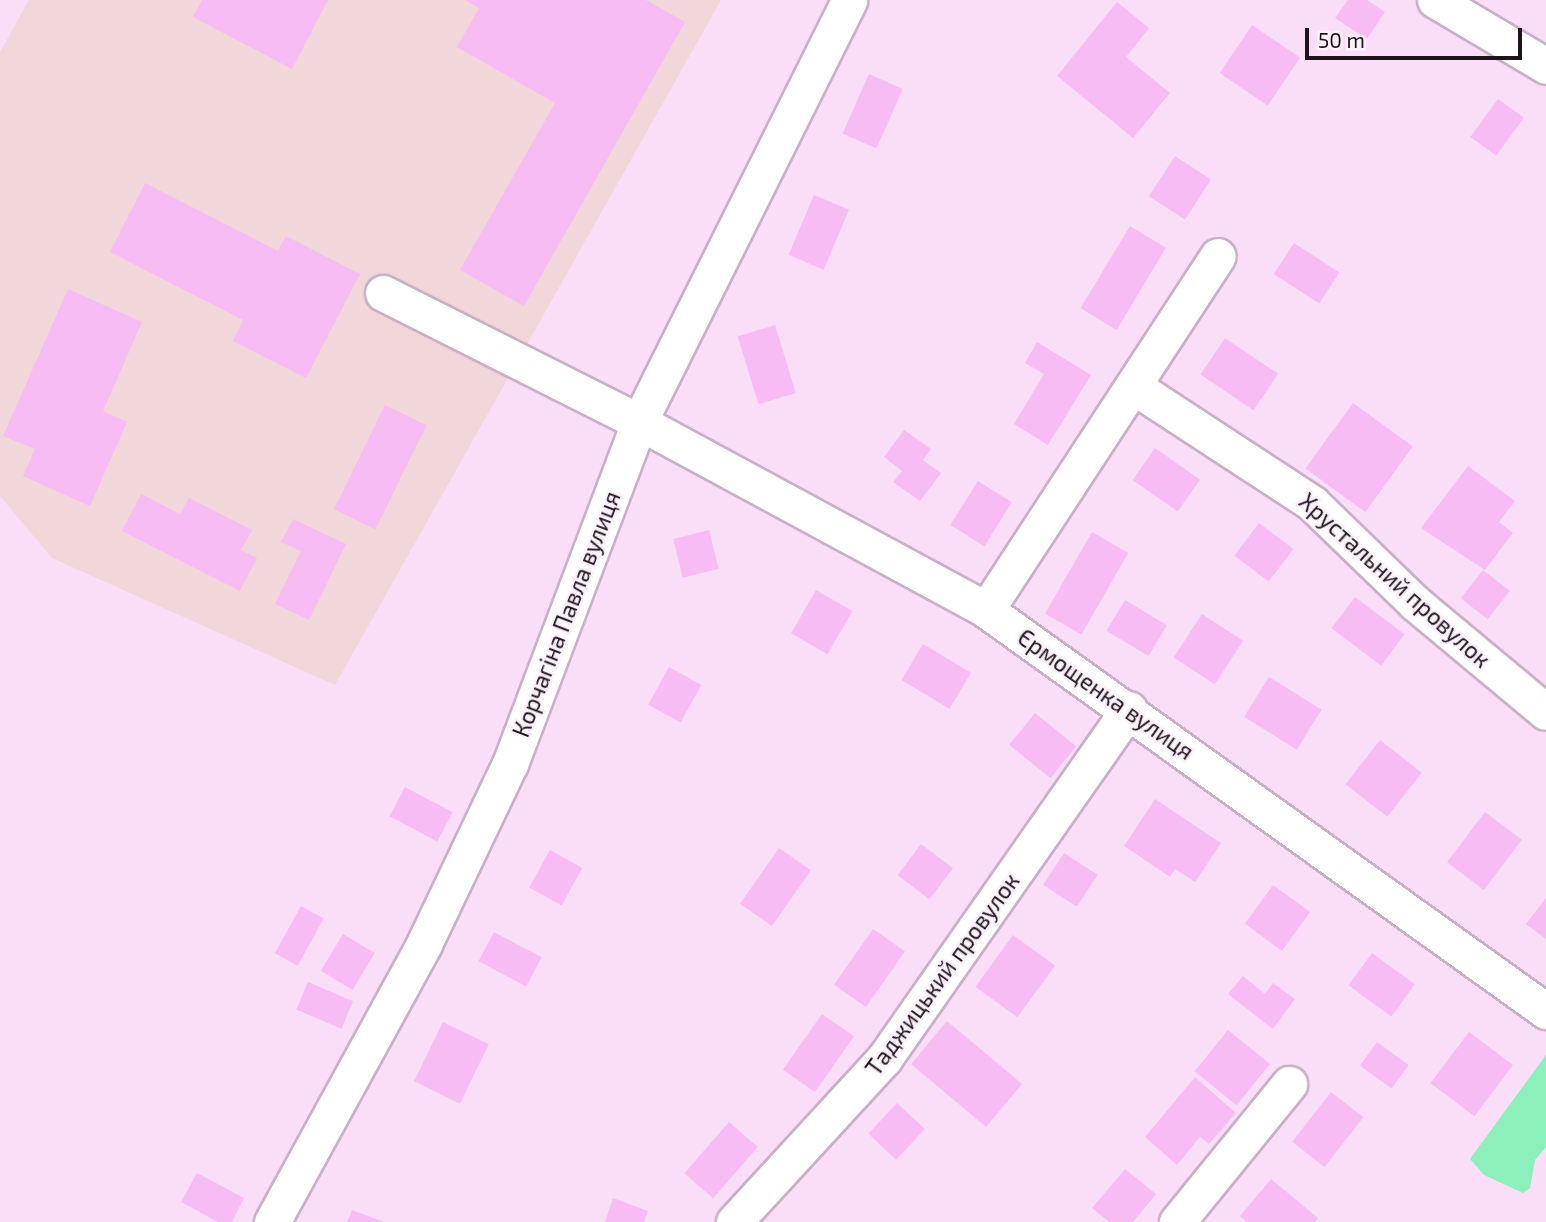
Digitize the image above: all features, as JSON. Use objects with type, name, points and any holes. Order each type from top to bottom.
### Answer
[{"type":"street","name":"Корчагіна Павла вулиця","points":[[272,1222],[424,944],[510,764],[639,422],[849,0]]},
{"type":"street","points":[[1435,0],[1546,66]]},
{"type":"street","points":[[986,610],[1218,256]]},
{"type":"street","name":"Єрмощенка вулиця","points":[[383,293],[639,422],[986,610],[1129,709],[1546,1011]]},
{"type":"street","name":"Хрустальний провулок","points":[[1133,386],[1313,504],[1415,603],[1546,712]]},
{"type":"street","name":"Таджицький провулок","points":[[734,1222],[884,1059],[1129,709]]},
{"type":"street","points":[[1177,1222],[1289,1084]]},
{"type":"shaded area","points":[[29,0],[721,0],[335,685],[52,558],[0,496],[0,52]]},
{"type":"green space","points":[[1546,1055],[1546,1147],[1535,1160],[1530,1188],[1523,1193],[1484,1175],[1470,1159]]},
{"type":"building","points":[[202,0],[328,0],[292,69],[193,17]]},
{"type":"building","points":[[465,0],[646,0],[685,22],[524,306],[460,270],[555,103],[457,47],[479,8]]},
{"type":"building","points":[[1348,0],[1367,0],[1385,12],[1367,39],[1335,18]]},
{"type":"building","points":[[1117,2],[1149,28],[1126,57],[1170,93],[1133,138],[1057,76]]},
{"type":"building","points":[[1252,25],[1300,57],[1268,106],[1220,73]]},
{"type":"building","points":[[869,74],[903,89],[876,148],[843,133]]},
{"type":"building","points":[[1498,99],[1524,118],[1496,156],[1470,137]]},
{"type":"building","points":[[1175,156],[1211,179],[1185,220],[1149,196]]},
{"type":"building","points":[[145,183],[278,251],[286,236],[360,274],[306,378],[233,341],[243,320],[110,252]]},
{"type":"building","points":[[814,195],[849,210],[824,270],[789,255]]},
{"type":"building","points":[[1130,226],[1166,248],[1117,330],[1081,308]]},
{"type":"building","points":[[1294,243],[1339,272],[1319,303],[1274,274]]},
{"type":"building","points":[[68,289],[142,322],[103,411],[127,422],[90,506],[23,476],[35,449],[3,436]]},
{"type":"building","points":[[775,325],[796,393],[758,404],[738,336]]},
{"type":"building","points":[[1225,338],[1278,374],[1253,410],[1200,374]]},
{"type":"building","points":[[1037,342],[1091,375],[1048,445],[1014,424],[1044,374],[1025,363]]},
{"type":"building","points":[[1353,403],[1413,446],[1365,512],[1305,469]]},
{"type":"building","points":[[385,405],[426,425],[375,529],[334,509]]},
{"type":"building","points":[[904,430],[931,449],[923,460],[941,473],[920,501],[893,482],[902,471],[884,457]]},
{"type":"building","points":[[1155,448],[1200,480],[1178,511],[1133,480]]},
{"type":"building","points":[[1468,466],[1515,501],[1499,522],[1513,533],[1485,570],[1421,528]]},
{"type":"building","points":[[978,481],[1012,502],[984,546],[950,525]]},
{"type":"building","points":[[141,494],[180,514],[189,498],[252,530],[241,550],[257,558],[240,591],[122,531]]},
{"type":"building","points":[[293,519],[346,544],[309,620],[275,604],[301,551],[281,542]]},
{"type":"building","points":[[1259,523],[1293,549],[1269,582],[1234,556]]},
{"type":"building","points":[[709,530],[719,569],[683,578],[673,539]]},
{"type":"building","points":[[1092,532],[1128,553],[1081,634],[1045,613]]},
{"type":"building","points":[[1483,570],[1510,591],[1488,619],[1461,598]]},
{"type":"building","points":[[816,590],[852,611],[827,654],[791,633]]},
{"type":"building","points":[[1355,597],[1405,634],[1381,665],[1332,628]]},
{"type":"building","points":[[1125,600],[1167,625],[1148,656],[1106,631]]},
{"type":"building","points":[[1202,614],[1243,641],[1215,684],[1174,658]]},
{"type":"building","points":[[923,644],[971,673],[949,709],[901,680]]},
{"type":"building","points":[[669,667],[701,685],[681,723],[648,705]]},
{"type":"building","points":[[1269,677],[1322,710],[1297,750],[1244,717]]},
{"type":"building","points":[[1035,713],[1076,746],[1050,778],[1009,745]]},
{"type":"building","points":[[1380,740],[1422,773],[1387,817],[1346,784]]},
{"type":"building","points":[[405,787],[453,812],[437,841],[390,816]]},
{"type":"building","points":[[1155,799],[1221,843],[1195,882],[1175,869],[1170,877],[1124,846]]},
{"type":"building","points":[[1485,812],[1522,840],[1484,890],[1447,862]]},
{"type":"building","points":[[921,844],[953,868],[929,899],[898,875]]},
{"type":"building","points":[[779,848],[811,870],[772,926],[740,904]]},
{"type":"building","points":[[550,850],[582,868],[562,906],[529,888]]},
{"type":"building","points":[[1064,853],[1098,875],[1077,907],[1043,885]]},
{"type":"building","points":[[1273,885],[1310,912],[1282,951],[1245,924]]},
{"type":"building","points":[[1546,898],[1546,939],[1526,924]]},
{"type":"building","points":[[301,906],[324,919],[298,966],[275,953]]},
{"type":"building","points":[[873,929],[905,951],[866,1007],[834,985]]},
{"type":"building","points":[[494,932],[542,957],[526,986],[479,961]]},
{"type":"building","points":[[343,934],[375,953],[353,990],[321,971]]},
{"type":"building","points":[[1013,935],[1055,966],[1017,1017],[975,987]]},
{"type":"building","points":[[1372,953],[1415,984],[1391,1017],[1348,985]]},
{"type":"building","points":[[1243,976],[1265,994],[1273,983],[1295,999],[1273,1029],[1228,994]]},
{"type":"building","points":[[308,982],[353,1001],[341,1029],[296,1010]]},
{"type":"building","points":[[822,1014],[854,1036],[815,1092],[783,1070]]},
{"type":"building","points":[[947,1021],[1022,1084],[986,1127],[911,1064]]},
{"type":"building","points":[[443,1022],[489,1044],[460,1104],[414,1081]]},
{"type":"building","points":[[1228,1030],[1270,1064],[1237,1105],[1195,1071]]},
{"type":"building","points":[[1469,1032],[1513,1065],[1474,1116],[1430,1083]]},
{"type":"building","points":[[1377,1042],[1409,1065],[1392,1088],[1360,1065]]},
{"type":"building","points":[[1195,1077],[1236,1113],[1209,1144],[1200,1137],[1177,1165],[1145,1137]]},
{"type":"building","points":[[1331,1092],[1363,1117],[1325,1167],[1292,1142]]},
{"type":"building","points":[[897,1103],[925,1129],[896,1160],[868,1134]]},
{"type":"building","points":[[729,1122],[758,1147],[713,1198],[684,1173]]},
{"type":"building","points":[[1125,1169],[1156,1194],[1133,1222],[1109,1222],[1092,1208]]},
{"type":"building","points":[[197,1173],[244,1198],[232,1222],[218,1222],[181,1202]]},
{"type":"building","points":[[1271,1179],[1318,1218],[1315,1222],[1246,1222],[1240,1216]]},
{"type":"building","points":[[613,1198],[648,1211],[644,1222],[605,1222]]},
{"type":"building","points":[[352,1210],[384,1222],[347,1222]]}]
